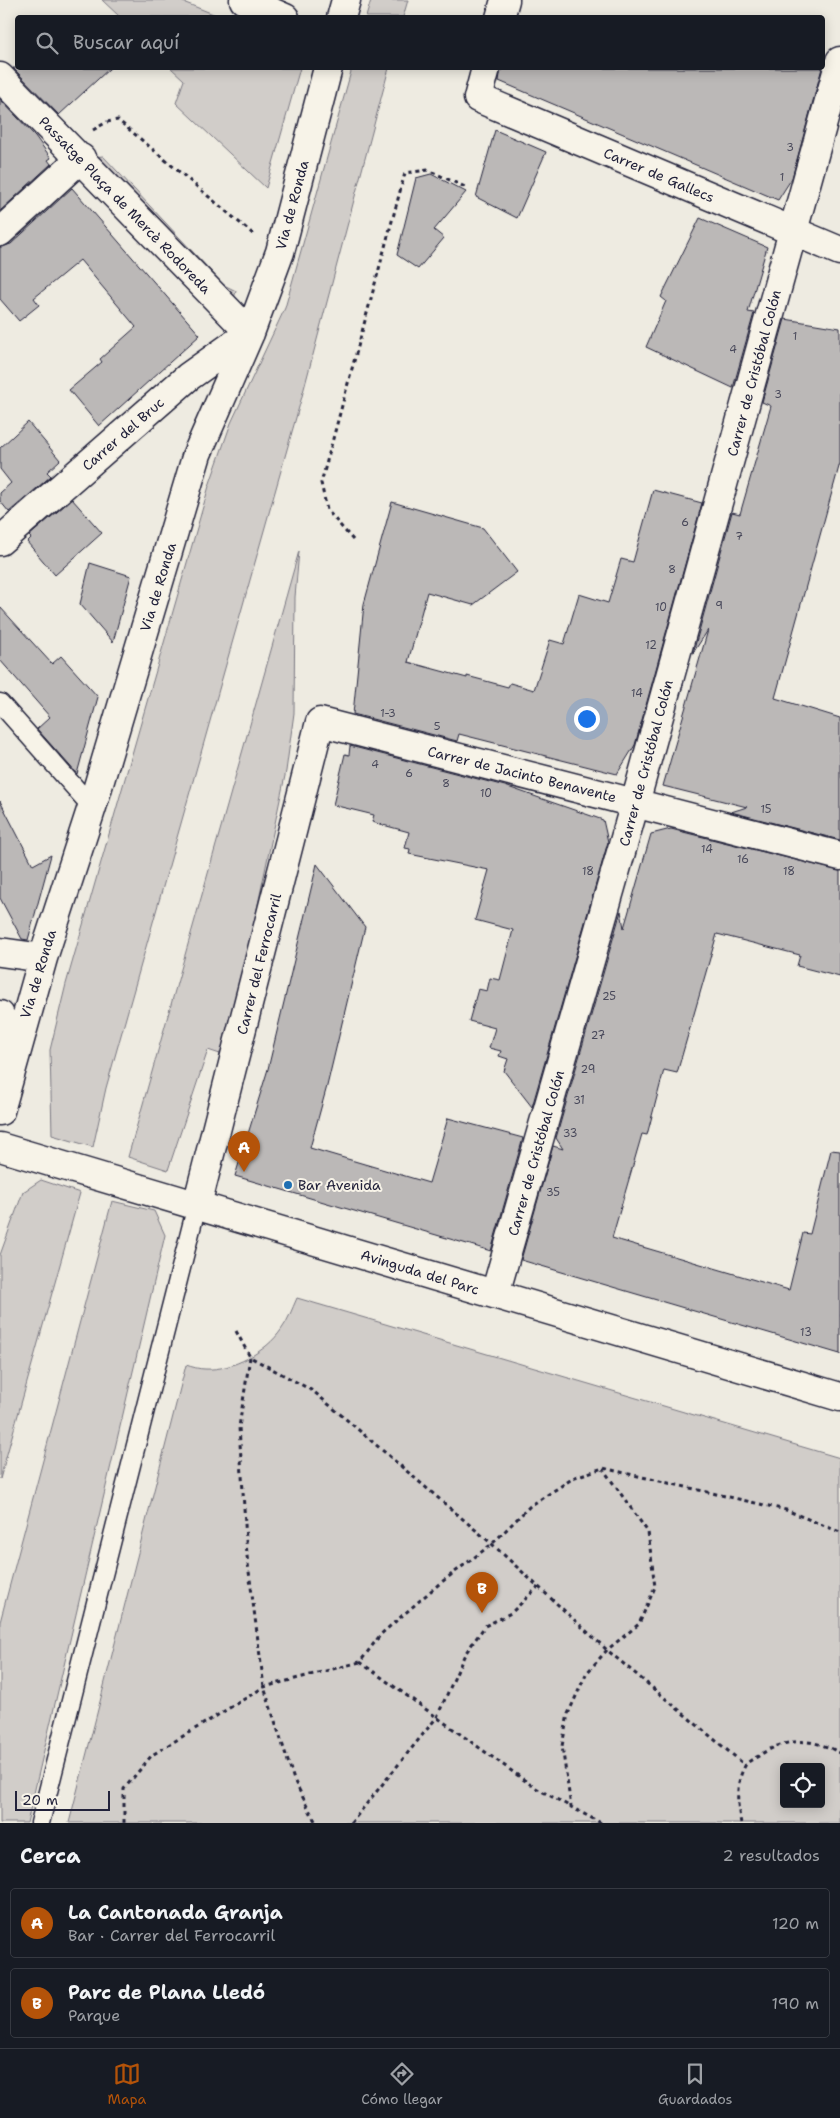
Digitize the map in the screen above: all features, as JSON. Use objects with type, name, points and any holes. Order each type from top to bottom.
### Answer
[{"type":"street","points":[[244,0],[278,15]]},
{"type":"street","points":[[342,15],[346,0]]},
{"type":"street","points":[[501,15],[505,0]]},
{"type":"street","name":"Carrer de Cristóbal Colón","points":[[495,1294],[635,803],[840,61]]},
{"type":"street","name":"Via de Ronda","points":[[0,1111],[13,1059],[43,958],[92,807],[197,454],[250,333],[280,252],[327,70]]},
{"type":"street","name":"Carrer de Gallecs","points":[[485,70],[478,98],[840,251]]},
{"type":"street","name":"Passatge Plaça de Mercè Rodoreda","points":[[0,76],[250,333]]},
{"type":"street","points":[[0,232],[81,158]]},
{"type":"street","name":"Carrer del Bruc","points":[[0,540],[188,377],[250,333]]},
{"type":"street","name":"Carrer de Jacinto Benavente","points":[[320,722],[840,856]]},
{"type":"street","name":"Carrer del Ferrocarril","points":[[197,1206],[320,722]]},
{"type":"street","points":[[0,952],[43,958]]},
{"type":"street","points":[[0,1015],[13,1059]]},
{"type":"street","name":"Avinguda del Parc","points":[[0,1147],[840,1397]]},
{"type":"lane","points":[[0,703],[92,807]]},
{"type":"lane","points":[[40,1823],[197,1206]]},
{"type":"path","points":[[107,122],[118,120],[258,238]]},
{"type":"path","points":[[353,540],[326,510],[321,483],[406,173],[428,170],[467,188]]},
{"type":"path","points":[[236,1331],[250,1357],[313,1391],[492,1544],[607,1650],[745,1765]]},
{"type":"path","points":[[250,1357],[239,1427],[247,1556],[264,1687],[294,1780],[316,1823]]},
{"type":"path","points":[[571,1807],[562,1746],[568,1714],[586,1674],[607,1650],[638,1624],[655,1587],[648,1532],[603,1468]]},
{"type":"path","points":[[124,1823],[124,1789],[152,1755],[264,1687],[360,1662],[380,1634],[439,1584],[492,1544],[530,1506],[575,1477],[603,1468],[786,1510],[840,1532]]},
{"type":"path","points":[[350,1823],[436,1717],[465,1654],[485,1626],[511,1613],[538,1587]]},
{"type":"path","points":[[360,1662],[534,1787],[601,1823]]},
{"type":"path","points":[[741,1823],[738,1809],[738,1788],[745,1765],[771,1747],[790,1742],[809,1741],[823,1743],[840,1753]]},
{"type":"shaded area","points":[[102,0],[178,0],[216,15],[118,15]]},
{"type":"shaded area","points":[[371,0],[408,0],[404,15],[367,15]]},
{"type":"shaded area","points":[[173,70],[299,70],[266,188],[176,103],[184,80]]},
{"type":"shaded area","points":[[351,70],[388,70],[301,400],[106,1088],[93,1147],[52,1135],[50,1050],[66,984],[209,486],[231,423],[285,308]]},
{"type":"shaded area","points":[[103,156],[224,285],[236,291],[232,306],[93,157]]},
{"type":"shaded area","points":[[299,551],[295,597],[294,713],[286,771],[226,1056],[208,1050],[168,1170],[128,1157]]},
{"type":"shaded area","points":[[41,1180],[80,1193],[0,1479],[0,1255],[23,1192]]},
{"type":"shaded area","points":[[112,1201],[154,1211],[165,1235],[27,1823],[0,1823],[0,1622]]},
{"type":"shaded area","points":[[297,1298],[840,1458],[840,1823],[69,1823],[186,1365],[200,1369],[215,1369],[237,1363],[267,1345],[286,1323]]},
{"type":"building","points":[[13,68],[15,70],[108,70],[59,115]]},
{"type":"building","points":[[501,70],[821,70],[792,178],[778,200],[499,81]]},
{"type":"building","points":[[0,99],[35,136],[51,158],[48,160],[51,164],[0,211]]},
{"type":"building","points":[[495,130],[546,152],[517,218],[476,197]]},
{"type":"building","points":[[431,174],[466,192],[434,230],[444,238],[418,269],[397,255],[416,178]]},
{"type":"building","points":[[72,188],[200,335],[99,426],[69,390],[102,362],[100,359],[136,327],[80,260],[34,298],[39,305],[19,321],[0,299],[0,247],[11,244]]},
{"type":"building","points":[[700,218],[767,247],[748,312],[754,313],[733,388],[646,347],[666,301],[661,297]]},
{"type":"building","points":[[785,319],[840,328],[840,463],[775,698],[840,718],[840,840],[731,812],[747,807],[663,786],[708,630],[693,653],[732,512],[740,514],[771,406],[762,402]]},
{"type":"building","points":[[28,422],[60,460],[47,472],[51,476],[9,512],[0,501],[0,493],[11,483],[0,469],[0,448]]},
{"type":"building","points":[[653,490],[702,503],[635,745],[617,774],[459,734],[457,741],[353,714],[364,604],[392,502],[483,528],[517,572],[473,605],[427,592],[408,662],[467,678],[467,676],[508,687],[510,683],[534,690],[550,640],[564,644],[579,594],[608,603],[621,559],[633,562]]},
{"type":"building","points":[[72,499],[102,533],[55,575],[27,542],[31,538],[29,536]]},
{"type":"building","points":[[90,563],[131,576],[113,642],[80,604]]},
{"type":"building","points":[[0,607],[52,664],[61,656],[98,697],[77,774],[37,729],[50,717],[0,660]]},
{"type":"building","points":[[350,746],[505,786],[603,820],[608,842],[532,1107],[504,1071],[508,1059],[499,1056],[501,1051],[489,1048],[495,1028],[469,1021],[478,989],[487,991],[490,978],[500,980],[513,930],[475,920],[489,870],[409,854],[410,849],[405,848],[409,832],[372,822],[374,815],[333,805],[345,754],[349,755]]},
{"type":"building","points":[[0,801],[33,865],[51,855],[28,940],[22,939],[0,898]]},
{"type":"building","points":[[671,829],[840,871],[840,977],[797,966],[800,955],[717,934],[677,1073],[664,1070],[647,1135],[642,1134],[612,1238],[789,1290],[803,1233],[810,1234],[831,1150],[840,1151],[840,1354],[521,1260],[553,1146],[563,1149],[556,1138],[621,911],[624,928],[651,834]]},
{"type":"building","points":[[317,864],[365,927],[327,1086],[310,1148],[429,1183],[448,1118],[523,1138],[491,1251],[235,1176],[268,1069]]},
{"type":"place","name":"La Cantonada Granja","points":[[244,1172]]},
{"type":"place","name":"Bar Avenida","points":[[288,1185]]},
{"type":"place","name":"Parc de Plana Lledó","points":[[482,1613]]}]
